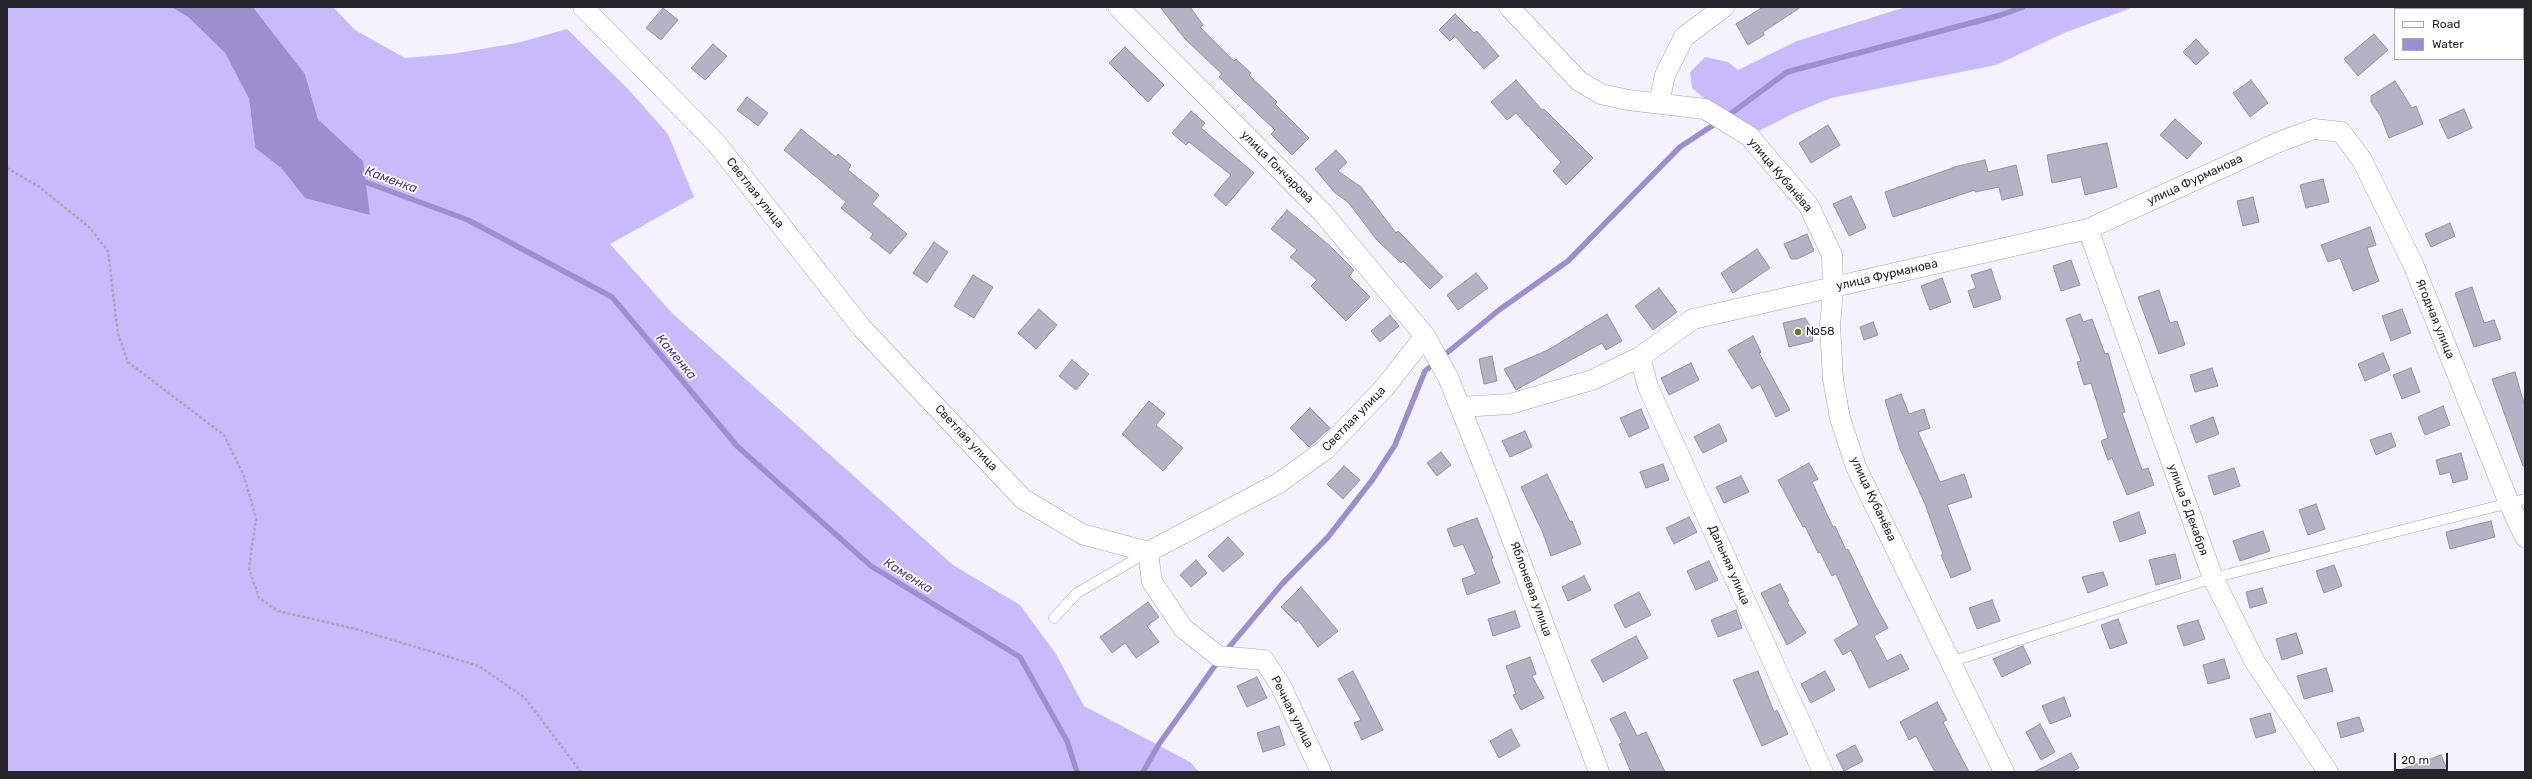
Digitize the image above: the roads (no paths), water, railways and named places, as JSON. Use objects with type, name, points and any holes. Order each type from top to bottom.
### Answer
[{"type":"street","name":"Светлая улица","points":[[583,7],[716,143],[861,327],[1024,499],[1082,534],[1148,552],[1279,482],[1326,449],[1385,387],[1430,345]]},
{"type":"street","name":"улица Гончарова","points":[[1118,7],[1322,213],[1430,345],[1448,377]]},
{"type":"street","name":"улица Кубанёва","points":[[1509,7],[1579,81],[1601,94],[1705,109],[1749,136],[1809,206],[1832,256],[1833,288],[1830,326],[1833,379],[1840,418],[1856,468],[2004,772]]},
{"type":"street","points":[[1659,103],[1665,75],[1684,37],[1724,7]]},
{"type":"street","name":"улица Фурманова","points":[[1460,407],[1510,404],[1592,380],[1640,357],[1693,319],[2088,229],[2279,142],[2314,130]]},
{"type":"street","name":"Ягодная улица","points":[[2314,130],[2341,132],[2362,160],[2413,264],[2517,501],[2525,537]]},
{"type":"street","name":"улица 5 Декабря","points":[[2088,229],[2213,578],[2255,662],[2328,772]]},
{"type":"street","name":"Дальняя улица","points":[[1640,357],[1648,387],[1823,772]]},
{"type":"street","name":"Яблоневая улица","points":[[1448,377],[1497,499],[1599,772]]},
{"type":"street","name":"Речная улица","points":[[1148,552],[1152,582],[1183,628],[1218,656],[1264,660],[1281,686],[1322,772]]},
{"type":"lane","points":[[1950,662],[2213,578],[2517,501]]},
{"type":"lane","points":[[1054,618],[1077,593],[1148,552]]},
{"type":"water","points":[[171,7],[253,7],[305,74],[318,119],[363,161],[370,215],[305,198],[281,168],[255,148],[249,99],[225,53],[188,17]]},
{"type":"waterway","points":[[1725,118],[1787,72],[2001,15],[2023,7]]},
{"type":"waterway","points":[[1225,652],[1282,584],[1328,537],[1373,479],[1395,445],[1425,371],[1499,310],[1568,261],[1680,147],[1718,122]]},
{"type":"waterway","name":"Каменка","points":[[360,180],[468,220],[612,297],[737,446],[871,566],[1020,657],[1067,741],[1077,772]]},
{"type":"waterway","points":[[1143,772],[1159,744],[1219,660]]},
{"type":"place","name":"№58","points":[[1798,332]]}]
